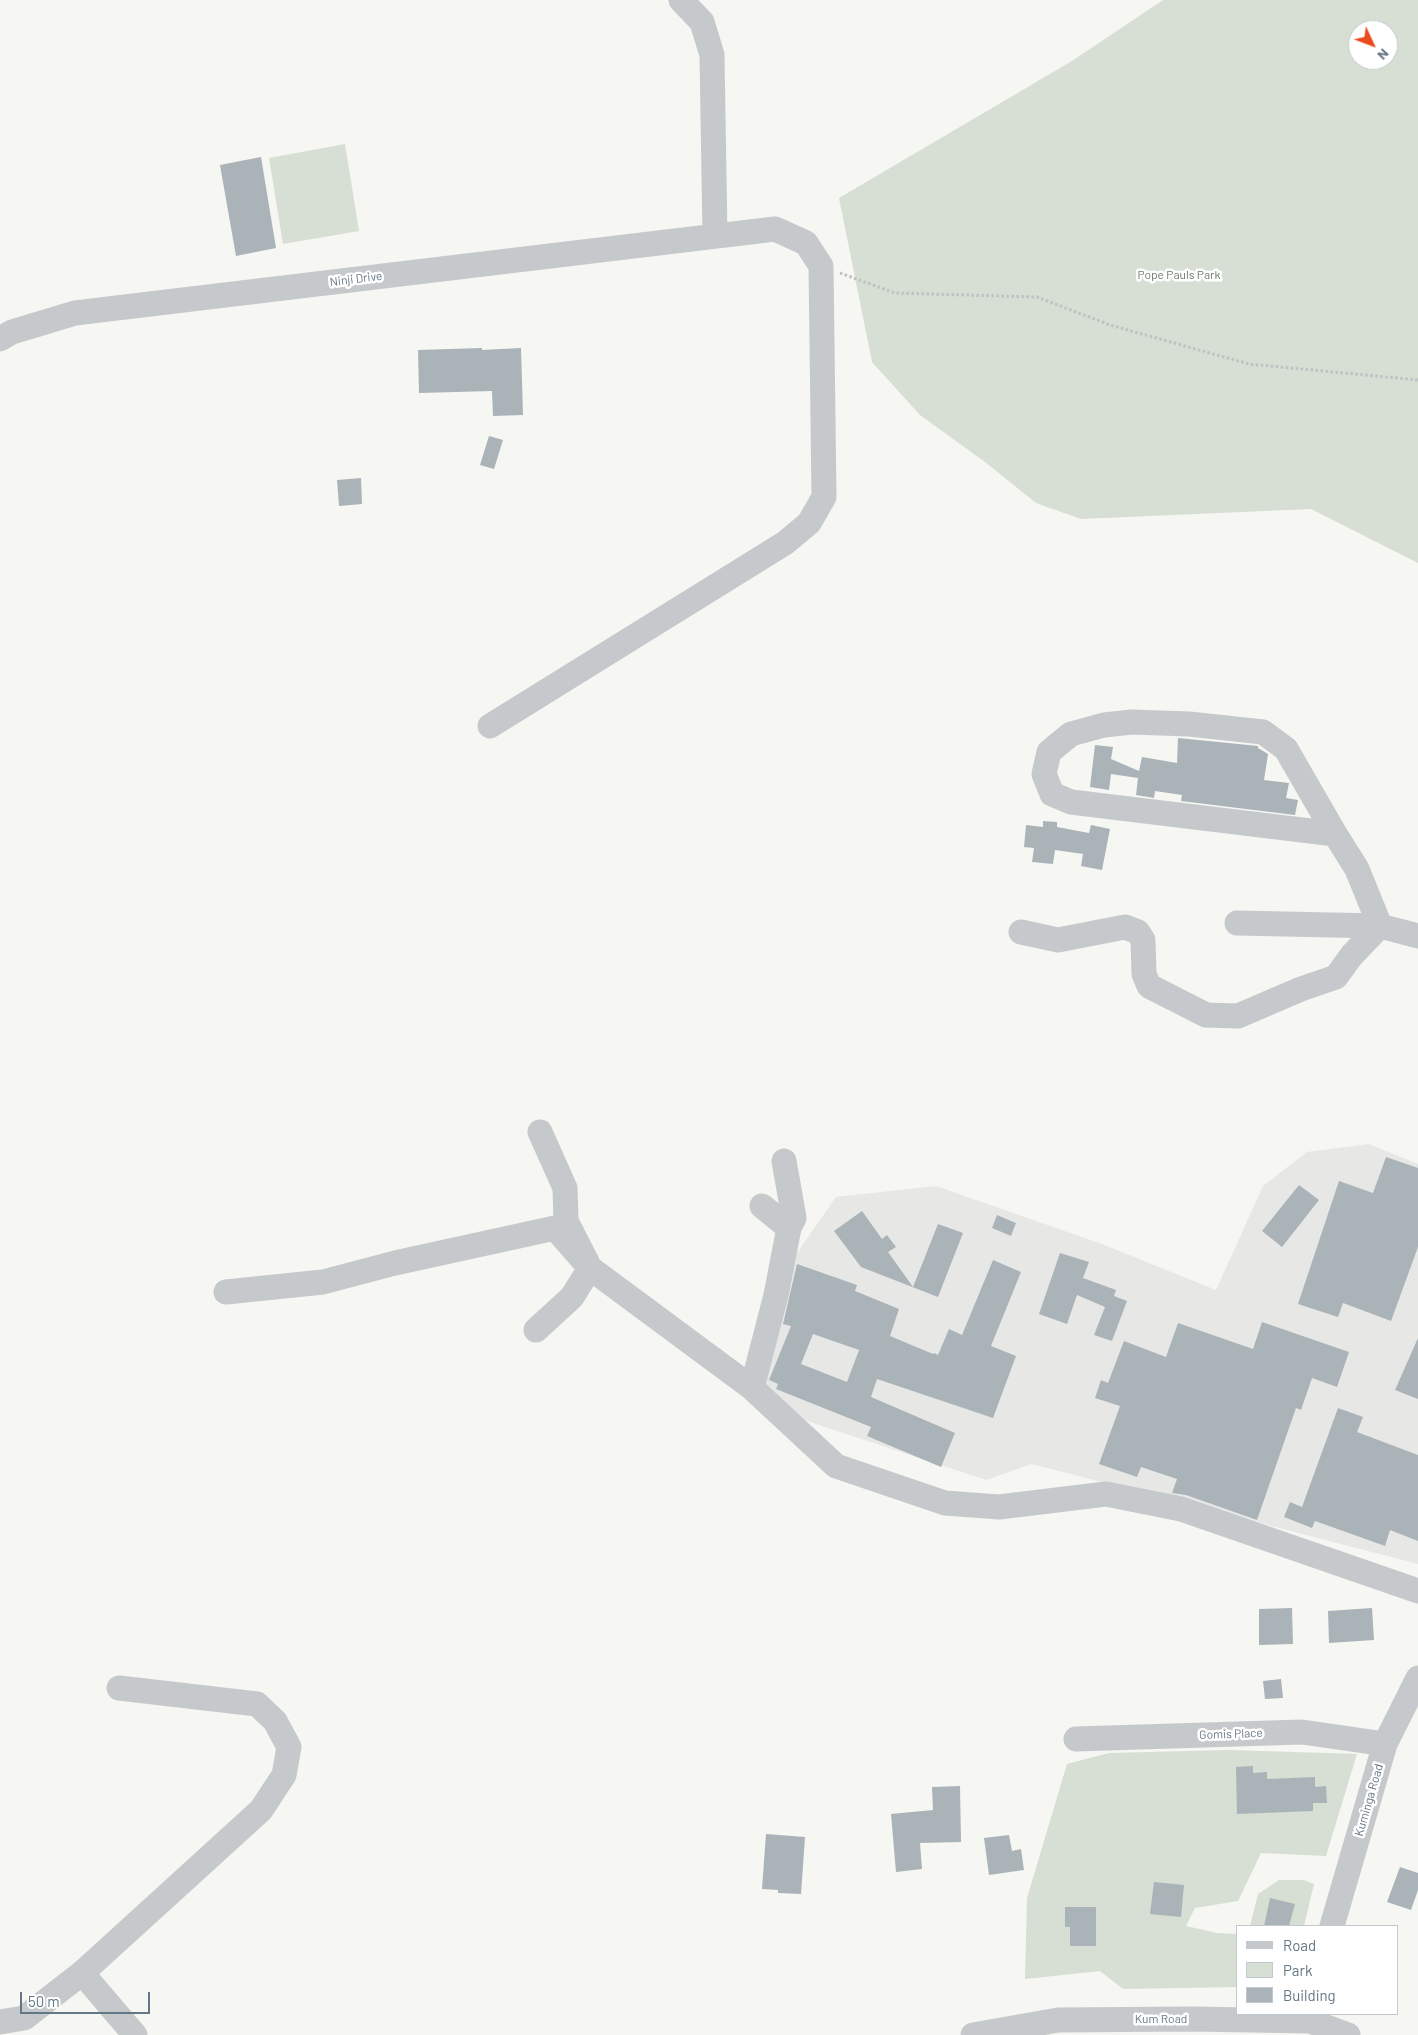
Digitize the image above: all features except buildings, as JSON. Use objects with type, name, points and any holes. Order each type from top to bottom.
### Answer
[{"type":"street","points":[[681,0],[702,22],[712,55],[715,236]]},
{"type":"street","name":"Ninji Drive","points":[[0,338],[12,332],[75,313],[775,229],[806,243],[821,266]]},
{"type":"street","points":[[490,726],[785,543],[809,523],[824,497],[821,266]]},
{"type":"street","points":[[1335,834],[1071,802],[1052,794],[1044,774],[1049,752],[1071,734],[1104,725],[1132,722],[1189,724],[1262,732],[1286,749],[1357,869],[1380,926]]},
{"type":"street","points":[[1237,923],[1380,926],[1418,936]]},
{"type":"street","points":[[1021,932],[1058,940],[1124,927],[1138,932],[1143,940],[1144,974],[1150,986],[1206,1015],[1238,1016],[1301,989],[1336,977],[1352,955],[1380,926]]},
{"type":"street","points":[[540,1132],[565,1188],[566,1221],[590,1268]]},
{"type":"street","points":[[752,1388],[776,1295],[789,1228],[794,1218],[784,1161]]},
{"type":"street","points":[[762,1206],[789,1228]]},
{"type":"street","points":[[226,1292],[323,1282],[395,1263],[555,1228],[590,1268],[752,1388],[836,1466],[945,1503],[1000,1506],[1106,1494],[1180,1509],[1418,1591]]},
{"type":"street","points":[[536,1330],[572,1297],[590,1268]]},
{"type":"street","name":"Kuminga Road","points":[[1332,1925],[1384,1744],[1418,1678]]},
{"type":"street","points":[[0,2022],[24,2018],[82,1973],[261,1810],[284,1775],[289,1748],[275,1721],[257,1704],[120,1688]]},
{"type":"street","name":"Gomis Place","points":[[1076,1739],[1302,1732],[1384,1744]]},
{"type":"street","points":[[82,1973],[135,2035]]},
{"type":"street","name":"Kum Road","points":[[973,2035],[1058,2020],[1192,2019],[1310,2023],[1348,2035]]},
{"type":"path","points":[[821,266],[895,293],[1037,297],[1110,324],[1248,364],[1418,380]]},
{"type":"shaded area","points":[[1369,1144],[1418,1164],[1418,1564],[1032,1464],[986,1480],[795,1417],[753,1378],[781,1276],[836,1197],[936,1186],[1102,1244],[1216,1290],[1263,1186],[1307,1152]]},
{"type":"green space","name":"Pope Pauls Park","points":[[1163,0],[1418,0],[1418,563],[1311,509],[1081,519],[1036,503],[985,462],[920,415],[872,362],[839,198],[1072,61]]},
{"type":"green space","points":[[345,144],[359,231],[283,244],[269,158]]},
{"type":"green space","points":[[1229,1750],[1357,1754],[1326,1856],[1261,1853],[1238,1901],[1195,1908],[1186,1926],[1217,1933],[1236,1934],[1236,1987],[1123,1989],[1100,1971],[1025,1979],[1027,1898],[1067,1764],[1109,1753]]},
{"type":"green space","points":[[1279,1880],[1304,1880],[1314,1884],[1304,1925],[1250,1925],[1258,1894]]}]
